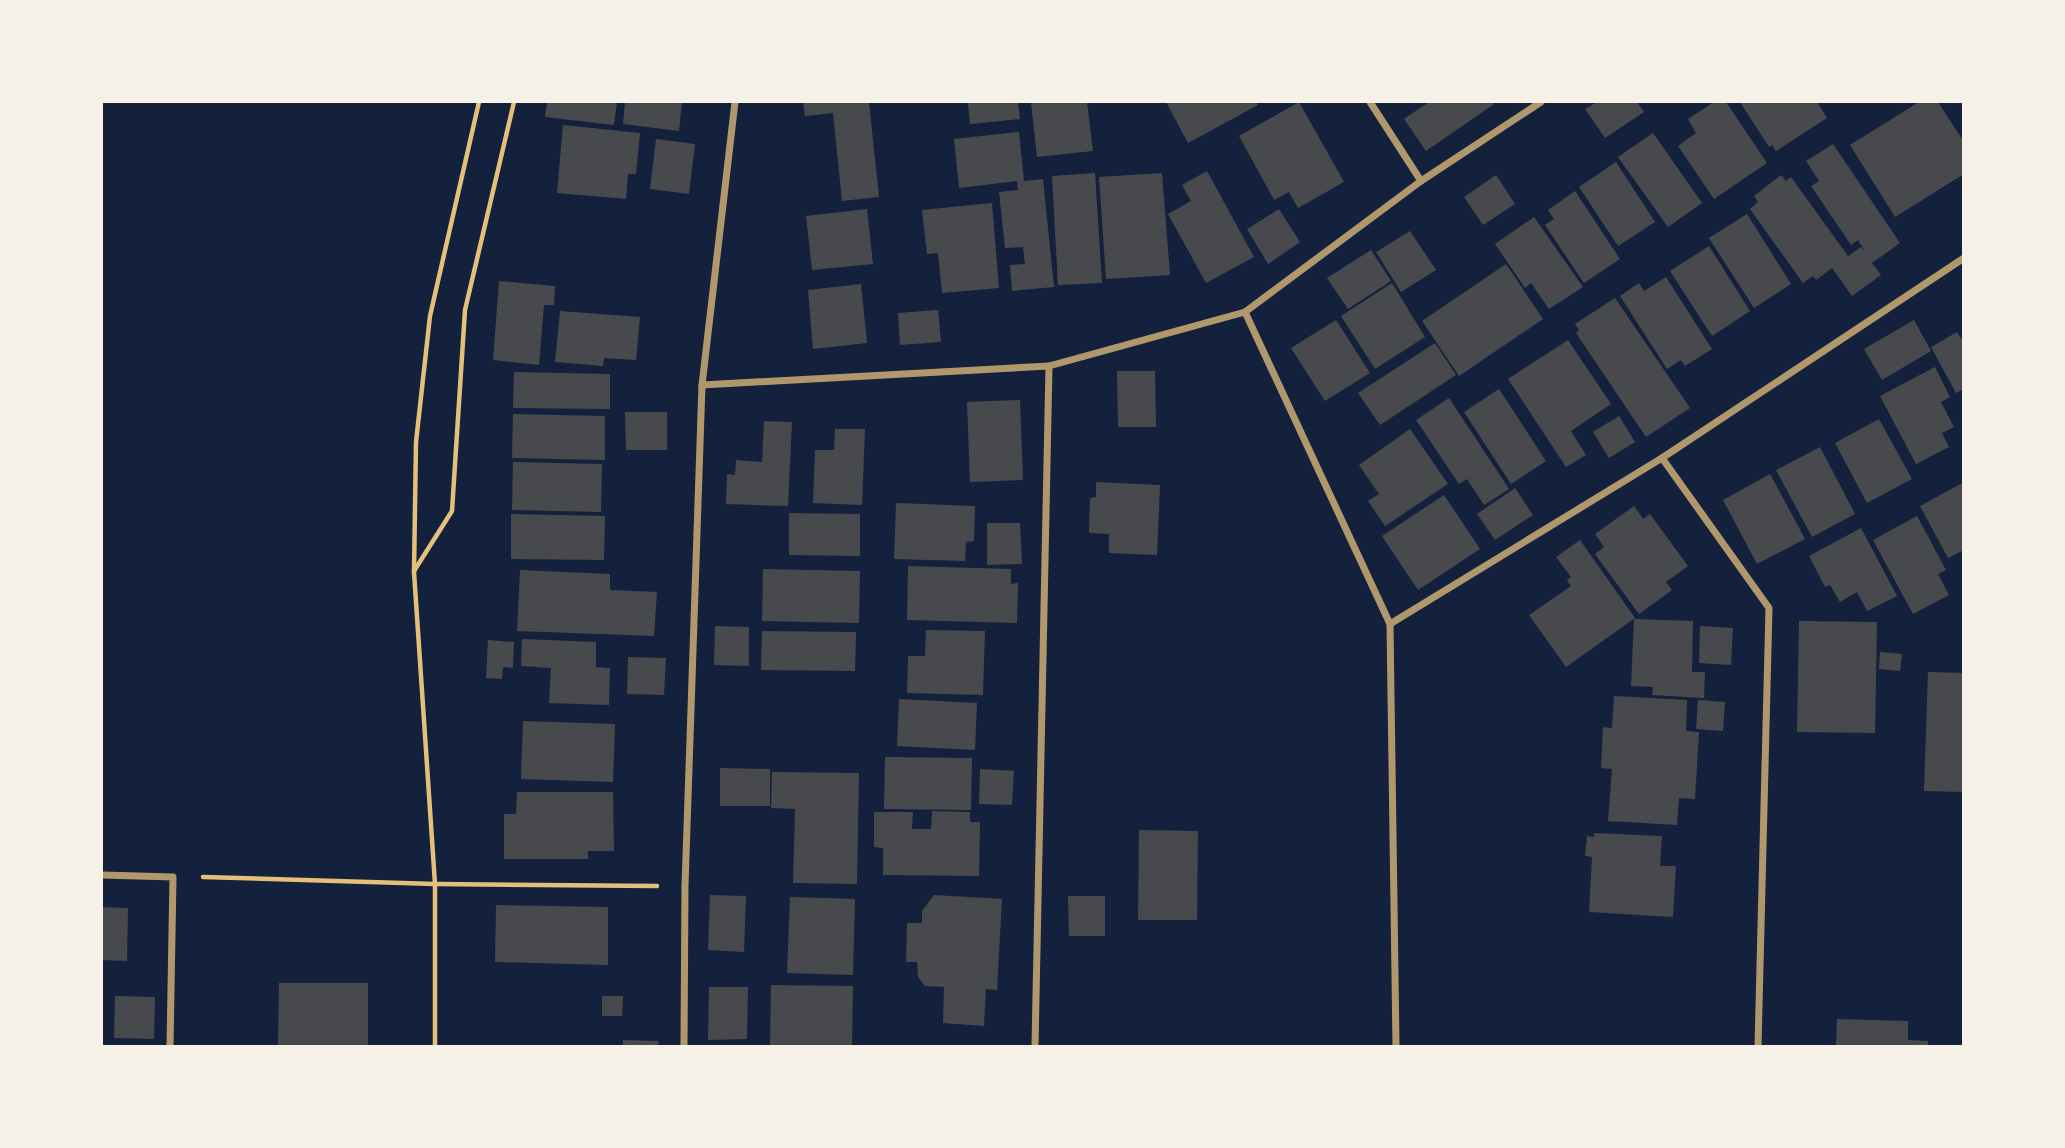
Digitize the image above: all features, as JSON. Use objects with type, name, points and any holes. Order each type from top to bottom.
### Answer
[{"type":"street","points":[[684,1046],[685,886],[702,386],[735,102]]},
{"type":"street","points":[[1370,102],[1421,181]]},
{"type":"street","points":[[702,386],[1049,366],[1245,312],[1421,181],[1541,102]]},
{"type":"street","points":[[1390,624],[1662,458],[1964,258]]},
{"type":"street","points":[[1245,312],[1390,624],[1396,1046]]},
{"type":"street","points":[[1035,1046],[1049,366]]},
{"type":"street","points":[[1662,458],[1769,608],[1758,1046]]},
{"type":"street","points":[[102,875],[173,877],[170,1046]]},
{"type":"path","points":[[435,1046],[435,884],[414,572],[416,442],[430,316],[479,102]]},
{"type":"path","points":[[414,572],[452,511],[465,310],[514,102]]},
{"type":"path","points":[[173,877],[435,884],[685,886]]},
{"type":"building","points":[[547,102],[617,102],[614,125],[545,117]]},
{"type":"building","points":[[625,102],[682,102],[679,131],[623,124]]},
{"type":"building","points":[[803,102],[869,102],[879,197],[842,201],[833,113],[805,116]]},
{"type":"building","points":[[968,102],[1018,102],[1020,119],[970,124]]},
{"type":"building","points":[[1031,102],[1087,102],[1093,151],[1037,157]]},
{"type":"building","points":[[1166,102],[1256,102],[1258,105],[1188,143]]},
{"type":"building","points":[[1299,102],[1344,182],[1298,208],[1289,192],[1274,200],[1239,136]]},
{"type":"building","points":[[1429,102],[1494,104],[1426,151],[1404,119]]},
{"type":"building","points":[[1597,102],[1637,102],[1644,112],[1605,138],[1585,109]]},
{"type":"building","points":[[1714,102],[1726,102],[1767,163],[1714,199],[1678,146],[1696,133],[1688,119]]},
{"type":"building","points":[[1740,102],[1817,102],[1827,118],[1776,151],[1772,145],[1769,147]]},
{"type":"building","points":[[1919,102],[1938,102],[1964,142],[1964,174],[1895,217],[1850,145]]},
{"type":"building","points":[[563,125],[640,133],[636,174],[628,174],[626,199],[557,193]]},
{"type":"building","points":[[1019,132],[1024,181],[1043,179],[1054,287],[1012,291],[1010,265],[1025,264],[1023,247],[1005,248],[999,192],[1018,190],[1017,181],[959,188],[954,139]]},
{"type":"building","points":[[1653,133],[1702,203],[1668,227],[1618,157]]},
{"type":"building","points":[[656,139],[695,144],[689,194],[650,189]]},
{"type":"building","points":[[1833,144],[1900,243],[1872,263],[1881,275],[1852,296],[1832,268],[1816,280],[1813,276],[1803,283],[1750,209],[1758,202],[1754,196],[1781,175],[1786,181],[1791,177],[1848,256],[1861,247],[1866,253],[1858,240],[1851,245],[1811,186],[1819,181],[1806,161]]},
{"type":"building","points":[[1616,162],[1655,222],[1618,246],[1579,187]]},
{"type":"building","points":[[1207,171],[1254,257],[1206,283],[1168,214],[1191,201],[1182,185]]},
{"type":"building","points":[[1095,173],[1102,283],[1058,285],[1052,176]]},
{"type":"building","points":[[1162,173],[1170,275],[1106,279],[1099,177]]},
{"type":"building","points":[[1496,175],[1515,204],[1483,225],[1464,197]]},
{"type":"building","points":[[1575,191],[1620,259],[1584,283],[1545,225],[1554,219],[1548,210]]},
{"type":"building","points":[[992,203],[999,288],[942,293],[938,253],[927,254],[922,210]]},
{"type":"building","points":[[867,209],[873,264],[812,270],[806,216]]},
{"type":"building","points":[[1279,209],[1300,242],[1268,264],[1247,229]]},
{"type":"building","points":[[1747,214],[1791,284],[1754,308],[1709,238]]},
{"type":"building","points":[[1534,217],[1583,287],[1549,309],[1531,283],[1525,288],[1495,244]]},
{"type":"building","points":[[1410,231],[1436,270],[1401,292],[1376,252]]},
{"type":"building","points":[[1709,246],[1750,311],[1712,336],[1670,271]]},
{"type":"building","points":[[1371,250],[1391,281],[1348,309],[1327,278]]},
{"type":"building","points":[[1506,264],[1543,319],[1459,376],[1422,321]]},
{"type":"building","points":[[1666,277],[1712,349],[1685,366],[1681,360],[1667,369],[1620,296],[1639,283],[1644,291]]},
{"type":"building","points":[[499,281],[555,286],[554,305],[544,305],[539,365],[493,360]]},
{"type":"building","points":[[1392,283],[1425,337],[1375,369],[1341,316]]},
{"type":"building","points":[[861,284],[867,343],[813,349],[808,290]]},
{"type":"building","points":[[1615,298],[1690,408],[1646,437],[1576,333],[1579,330],[1575,324]]},
{"type":"building","points":[[938,310],[941,342],[900,345],[898,313]]},
{"type":"building","points":[[560,311],[640,317],[636,360],[604,358],[603,366],[555,362]]},
{"type":"building","points":[[1336,320],[1370,373],[1325,401],[1291,348]]},
{"type":"building","points":[[1914,320],[1931,351],[1882,380],[1864,349]]},
{"type":"building","points":[[1957,332],[1964,343],[1964,389],[1956,393],[1931,347]]},
{"type":"building","points":[[1568,340],[1611,404],[1571,431],[1586,455],[1566,467],[1508,379]]},
{"type":"building","points":[[1435,343],[1456,375],[1380,425],[1358,393]]},
{"type":"building","points":[[1935,367],[1950,397],[1941,402],[1954,427],[1942,433],[1949,447],[1916,464],[1880,396]]},
{"type":"building","points":[[1117,371],[1155,371],[1156,427],[1118,427]]},
{"type":"building","points":[[514,372],[610,374],[610,409],[513,408]]},
{"type":"building","points":[[1499,389],[1546,461],[1511,484],[1464,412]]},
{"type":"building","points":[[1449,398],[1509,489],[1484,505],[1467,479],[1459,484],[1416,420]]},
{"type":"building","points":[[1020,400],[1023,480],[970,482],[967,402]]},
{"type":"building","points":[[625,412],[667,412],[667,450],[626,450]]},
{"type":"building","points":[[513,414],[605,416],[605,460],[512,458]]},
{"type":"building","points":[[1619,416],[1635,442],[1609,458],[1593,432]]},
{"type":"building","points":[[1879,419],[1912,479],[1867,503],[1835,443]]},
{"type":"building","points":[[764,421],[792,422],[788,506],[726,504],[727,474],[735,475],[736,460],[762,462]]},
{"type":"building","points":[[835,429],[865,429],[862,505],[813,503],[815,450],[834,450]]},
{"type":"building","points":[[1410,429],[1448,484],[1385,526],[1368,501],[1379,494],[1359,465]]},
{"type":"building","points":[[1820,447],[1855,514],[1812,537],[1776,470]]},
{"type":"building","points":[[513,462],[602,464],[601,512],[512,510]]},
{"type":"building","points":[[1770,474],[1805,539],[1757,564],[1723,500]]},
{"type":"building","points":[[1096,482],[1160,485],[1157,555],[1109,553],[1109,534],[1089,533],[1090,498],[1096,497]]},
{"type":"building","points":[[1964,482],[1964,550],[1948,558],[1920,506]]},
{"type":"building","points":[[1515,488],[1533,515],[1495,540],[1477,514]]},
{"type":"building","points":[[1444,495],[1480,549],[1418,590],[1382,536]]},
{"type":"building","points":[[896,503],[975,506],[974,541],[966,542],[965,561],[894,559]]},
{"type":"building","points":[[1634,506],[1643,519],[1650,514],[1688,566],[1666,582],[1672,590],[1639,614],[1595,554],[1604,547],[1595,534]]},
{"type":"building","points":[[789,513],[860,514],[860,556],[789,555]]},
{"type":"building","points":[[511,514],[605,516],[604,560],[511,559]]},
{"type":"building","points":[[1917,516],[1946,570],[1938,574],[1949,595],[1913,614],[1873,540]]},
{"type":"building","points":[[987,523],[1020,523],[1022,564],[987,565]]},
{"type":"building","points":[[1861,528],[1897,596],[1867,611],[1857,592],[1840,602],[1830,585],[1825,587],[1809,556]]},
{"type":"building","points":[[1580,540],[1635,618],[1566,667],[1529,615],[1571,586],[1567,580],[1571,577],[1556,557]]},
{"type":"building","points":[[908,566],[1011,569],[1011,584],[1018,583],[1017,623],[907,620]]},
{"type":"building","points":[[763,569],[860,571],[859,623],[762,621]]},
{"type":"building","points":[[520,570],[610,574],[610,590],[657,592],[654,636],[517,631]]},
{"type":"building","points":[[1634,619],[1693,621],[1692,672],[1705,672],[1704,698],[1652,695],[1653,687],[1631,686]]},
{"type":"building","points":[[1799,621],[1877,622],[1875,733],[1797,732]]},
{"type":"building","points":[[715,626],[749,627],[749,666],[714,665]]},
{"type":"building","points":[[1700,626],[1733,628],[1731,665],[1699,663]]},
{"type":"building","points":[[926,630],[985,631],[983,695],[907,693],[908,656],[925,656]]},
{"type":"building","points":[[762,631],[856,632],[855,671],[761,670]]},
{"type":"building","points":[[522,639],[596,642],[596,667],[610,668],[609,705],[549,703],[551,668],[521,666]]},
{"type":"building","points":[[488,640],[514,642],[513,668],[503,667],[502,679],[486,678]]},
{"type":"building","points":[[1880,652],[1902,654],[1900,671],[1879,669]]},
{"type":"building","points":[[628,657],[666,658],[664,695],[627,694]]},
{"type":"building","points":[[1928,672],[1964,673],[1964,792],[1924,791]]},
{"type":"building","points":[[1614,696],[1687,700],[1686,731],[1699,732],[1695,799],[1679,798],[1677,825],[1608,821],[1612,769],[1601,768],[1603,727],[1612,728]]},
{"type":"building","points":[[899,699],[977,703],[975,750],[897,746]]},
{"type":"building","points":[[1698,700],[1725,702],[1723,731],[1696,729]]},
{"type":"building","points":[[523,721],[615,724],[613,782],[521,779]]},
{"type":"building","points":[[885,757],[972,758],[971,810],[884,809]]},
{"type":"building","points":[[720,768],[770,769],[770,806],[720,806]]},
{"type":"building","points":[[980,769],[1014,771],[1012,805],[979,804]]},
{"type":"building","points":[[772,772],[859,773],[857,884],[793,883],[795,809],[771,808]]},
{"type":"building","points":[[517,792],[613,792],[614,851],[588,851],[588,859],[504,859],[504,814],[516,814]]},
{"type":"building","points":[[932,811],[970,812],[970,822],[980,822],[979,876],[883,875],[883,848],[874,847],[874,812],[913,812],[912,829],[931,829]]},
{"type":"building","points":[[1139,830],[1198,831],[1197,920],[1138,920]]},
{"type":"building","points":[[1594,833],[1662,836],[1660,866],[1676,866],[1673,917],[1589,912],[1592,857],[1585,856],[1587,836],[1594,837]]},
{"type":"building","points":[[710,895],[746,896],[744,952],[708,950]]},
{"type":"building","points":[[934,895],[1002,899],[997,990],[986,989],[984,1026],[943,1023],[944,987],[925,986],[918,977],[917,962],[906,962],[907,923],[922,923],[922,911]]},
{"type":"building","points":[[1068,896],[1105,896],[1105,936],[1069,936]]},
{"type":"building","points":[[790,897],[855,899],[853,975],[787,973]]},
{"type":"building","points":[[496,905],[608,907],[608,965],[495,962]]},
{"type":"building","points":[[102,907],[128,908],[127,961],[102,960]]},
{"type":"building","points":[[279,983],[368,983],[368,1046],[278,1046]]},
{"type":"building","points":[[771,985],[853,986],[852,1046],[770,1045]]},
{"type":"building","points":[[709,987],[748,987],[747,1039],[708,1040]]},
{"type":"building","points":[[115,996],[155,997],[154,1039],[114,1038]]},
{"type":"building","points":[[602,996],[623,996],[622,1016],[602,1016]]},
{"type":"building","points":[[1837,1019],[1908,1021],[1908,1040],[1928,1041],[1928,1046],[1836,1046]]},
{"type":"building","points":[[623,1040],[659,1041],[658,1046],[623,1046]]}]
